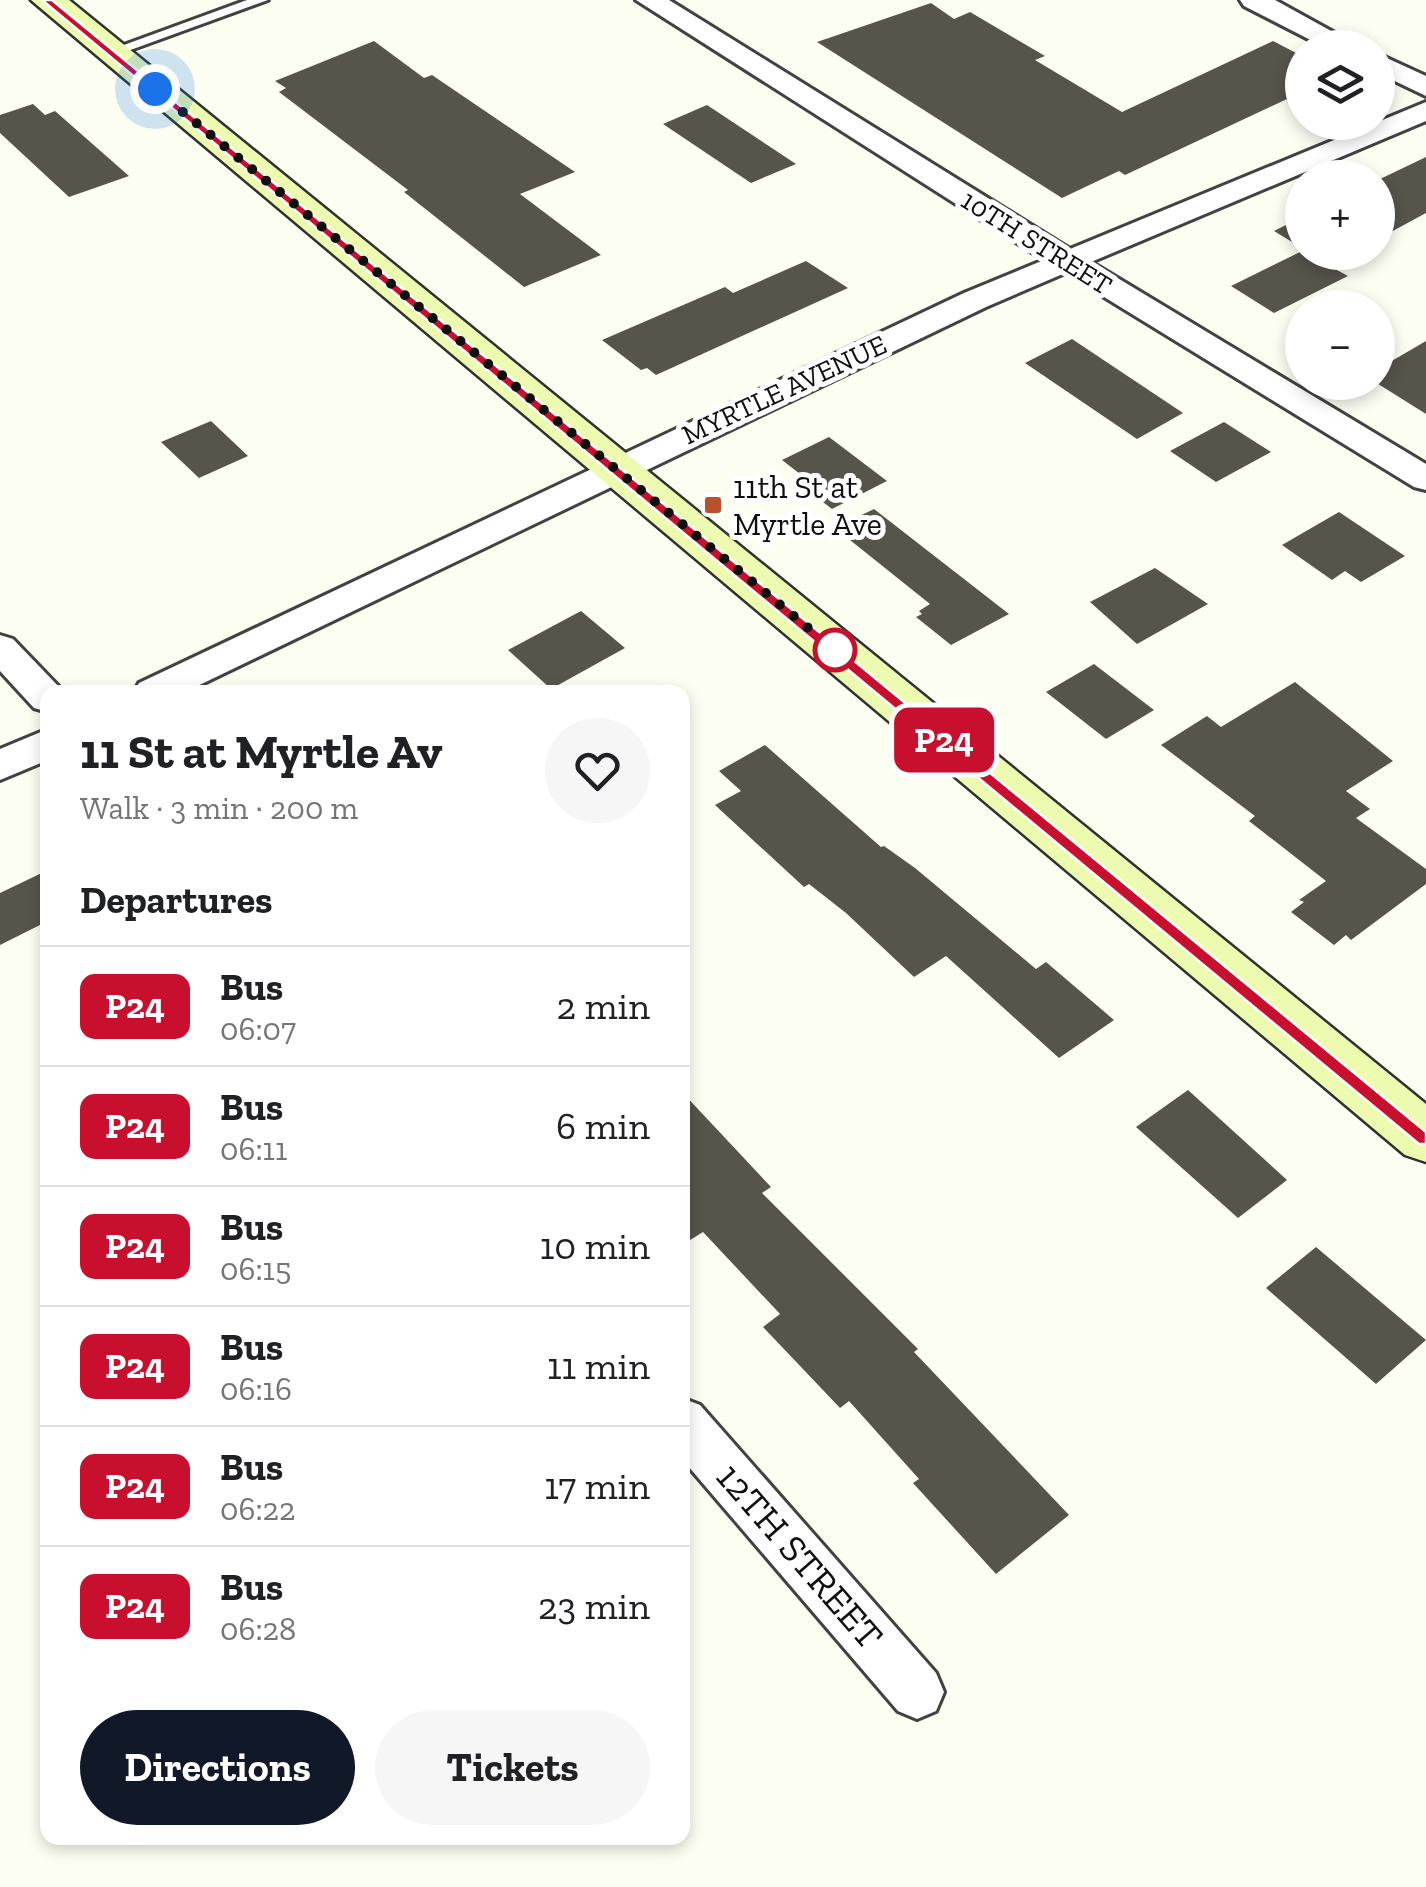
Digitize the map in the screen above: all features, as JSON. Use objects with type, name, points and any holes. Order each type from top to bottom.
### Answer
[{"type":"main road","points":[[48,0],[1426,1138]]},
{"type":"street","name":"10TH STREET","points":[[650,0],[1067,261],[1426,479]]},
{"type":"street","points":[[1254,0],[1313,30]]},
{"type":"street","points":[[1395,71],[1426,87]]},
{"type":"street","name":"MYRTLE AVENUE","points":[[168,685],[975,300],[1426,111]]},
{"type":"street","points":[[0,648],[40,690]]},
{"type":"street","points":[[0,766],[40,747]]},
{"type":"street","name":"12TH STREET","points":[[690,1430],[917,1692]]},
{"type":"lane","points":[[109,53],[261,0]]},
{"type":"building","points":[[931,3],[954,19],[970,12],[1045,56],[1035,60],[1122,112],[1273,41],[1285,47],[1285,100],[1125,175],[1119,171],[1062,198],[817,42]]},
{"type":"building","points":[[374,41],[424,78],[432,75],[575,172],[520,194],[601,255],[524,287],[404,192],[408,190],[279,92],[286,88],[275,81]]},
{"type":"building","points":[[33,104],[45,115],[55,111],[129,176],[69,197],[0,133],[0,115]]},
{"type":"building","points":[[707,105],[796,164],[751,183],[663,124]]},
{"type":"building","points":[[1426,157],[1426,213],[1395,230],[1395,172]]},
{"type":"building","points":[[1285,226],[1285,238],[1274,231]]},
{"type":"building","points":[[1285,259],[1285,270],[1337,270],[1348,276],[1320,290],[1285,290],[1285,308],[1274,313],[1231,286]]},
{"type":"building","points":[[806,261],[848,288],[656,375],[647,368],[641,370],[602,340],[725,287],[733,293]]},
{"type":"building","points":[[1072,339],[1183,413],[1137,439],[1025,363]]},
{"type":"building","points":[[1426,341],[1426,414],[1395,395],[1395,359]]},
{"type":"building","points":[[211,421],[248,456],[199,478],[161,442]]},
{"type":"building","points":[[1224,422],[1271,452],[1216,482],[1170,451]]},
{"type":"building","points":[[829,437],[887,481],[832,509],[792,478],[800,474],[782,460]]},
{"type":"building","points":[[874,509],[1009,614],[951,645],[916,617],[930,604],[835,528]]},
{"type":"building","points":[[1339,512],[1405,556],[1361,582],[1345,571],[1332,580],[1282,545]]},
{"type":"building","points":[[1155,568],[1208,604],[1137,644],[1090,602]]},
{"type":"building","points":[[581,611],[625,648],[558,685],[547,685],[508,650]]},
{"type":"building","points":[[1094,664],[1154,710],[1106,739],[1046,692]]},
{"type":"building","points":[[1295,682],[1393,761],[1346,791],[1370,809],[1356,818],[1426,869],[1426,884],[1351,940],[1346,935],[1334,945],[1291,912],[1304,902],[1299,900],[1326,881],[1249,821],[1255,816],[1161,745],[1207,716],[1221,727]]},
{"type":"building","points":[[765,745],[881,847],[915,868],[1036,969],[1046,962],[1114,1020],[1059,1058],[946,956],[914,977],[846,913],[809,884],[804,887],[715,805],[741,791],[719,771]]},
{"type":"building","points":[[40,874],[40,925],[0,945],[0,893]]},
{"type":"building","points":[[1188,1090],[1287,1180],[1238,1218],[1136,1127]]},
{"type":"building","points":[[690,1101],[771,1187],[762,1193],[918,1349],[914,1352],[1069,1515],[996,1574],[913,1483],[919,1479],[849,1401],[840,1408],[763,1327],[780,1314],[703,1232],[690,1240]]},
{"type":"building","points":[[1316,1247],[1426,1340],[1376,1384],[1266,1288]]},
{"type":"bus line","name":"P24","points":[[48,0],[1426,1138]]},
{"type":"place","name":"11th St at Myrtle Ave","points":[[713,505]]},
{"type":"route","points":[[155,89],[835,650]]}]
